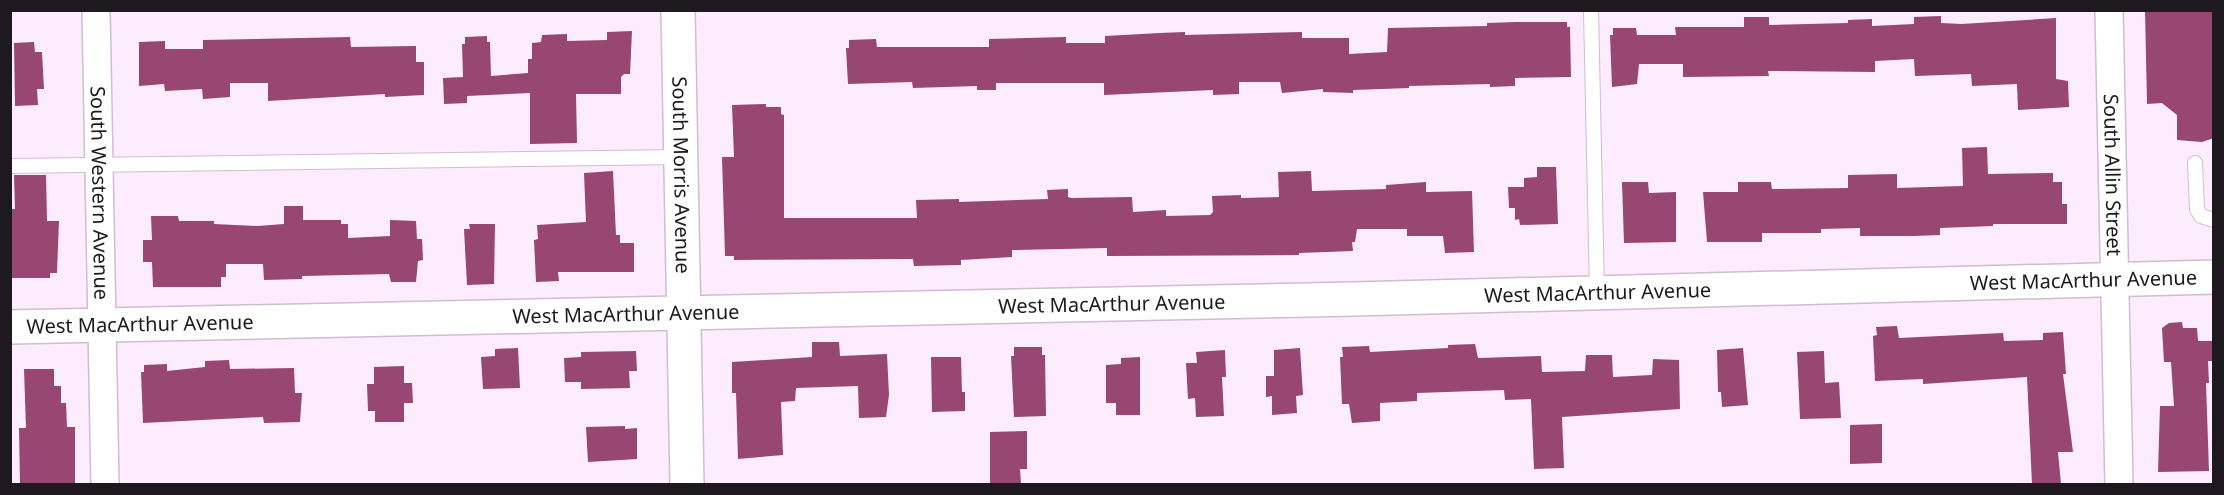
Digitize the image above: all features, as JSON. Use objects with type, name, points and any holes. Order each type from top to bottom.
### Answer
[{"type":"main road","name":"South Morris Avenue","points":[[678,10],[687,484]]},
{"type":"main road","name":"West MacArthur Avenue","points":[[10,327],[684,314],[2214,277]]},
{"type":"street","name":"South Western Avenue","points":[[96,10],[105,484]]},
{"type":"street","name":"South Allin Street","points":[[2109,10],[2119,484]]},
{"type":"lane","points":[[1591,10],[1597,292]]},
{"type":"lane","points":[[10,166],[100,163],[239,164],[286,160],[502,161],[681,157]]},
{"type":"lane","points":[[2195,163],[2197,209],[2201,216],[2214,220]]},
{"type":"building","points":[[2145,10],[2214,10],[2214,138],[2202,142],[2177,140],[2177,115],[2162,103],[2147,104]]},
{"type":"building","points":[[1941,16],[1941,23],[1962,24],[2056,18],[2056,79],[2068,81],[2069,107],[2018,110],[2017,84],[1972,86],[1971,74],[1915,76],[1914,59],[1875,61],[1875,72],[1768,71],[1769,76],[1683,77],[1683,64],[1639,64],[1637,84],[1612,87],[1610,35],[1613,35],[1613,28],[1636,28],[1637,35],[1676,35],[1675,27],[1744,27],[1744,17],[1769,17],[1769,25],[1848,23],[1848,20],[1872,19],[1872,26],[1914,24],[1914,17]]},
{"type":"building","points":[[1567,22],[1567,27],[1570,27],[1571,77],[1515,78],[1515,86],[1490,87],[1490,84],[1409,86],[1409,88],[1353,90],[1353,93],[1323,92],[1323,89],[1282,93],[1280,82],[1239,82],[1239,94],[1213,95],[1213,90],[1104,95],[1104,83],[996,83],[996,90],[977,90],[977,86],[913,88],[912,82],[848,84],[846,48],[849,48],[849,40],[876,39],[877,47],[989,47],[989,39],[1066,37],[1066,43],[1105,43],[1105,36],[1185,32],[1185,35],[1302,32],[1302,38],[1349,38],[1349,54],[1387,52],[1388,28],[1487,26],[1487,23]]},
{"type":"building","points":[[632,31],[630,74],[624,74],[621,77],[621,94],[576,94],[577,143],[530,144],[530,93],[467,96],[467,103],[444,104],[443,78],[463,77],[462,44],[465,44],[465,37],[487,36],[487,42],[490,42],[491,76],[528,73],[528,59],[532,59],[532,43],[541,42],[542,35],[567,34],[567,41],[607,40],[607,32]]},
{"type":"building","points":[[350,37],[351,47],[416,46],[416,62],[424,62],[424,95],[385,97],[385,94],[268,101],[268,83],[230,83],[230,97],[203,99],[202,89],[165,91],[164,84],[139,86],[139,42],[165,41],[165,49],[203,49],[203,40]]},
{"type":"building","points":[[34,42],[35,52],[42,52],[44,89],[37,89],[38,105],[15,106],[14,43]]},
{"type":"building","points":[[766,104],[766,107],[781,107],[781,114],[784,115],[784,218],[917,218],[916,200],[959,199],[959,202],[1048,199],[1047,190],[1068,189],[1068,197],[1071,198],[1132,197],[1133,212],[1166,210],[1166,216],[1210,215],[1213,212],[1212,196],[1279,197],[1278,172],[1311,171],[1312,191],[1386,189],[1386,185],[1426,182],[1426,192],[1472,191],[1474,252],[1445,253],[1443,236],[1407,236],[1407,229],[1357,229],[1355,242],[1352,242],[1353,251],[1299,253],[1299,255],[1107,256],[1107,248],[1012,250],[1012,257],[961,260],[961,265],[914,266],[913,259],[734,260],[734,256],[725,256],[722,157],[734,157],[732,105]]},
{"type":"building","points":[[1987,147],[1988,174],[2053,173],[2053,182],[2062,182],[2062,204],[2067,204],[2067,224],[1993,224],[1993,226],[1940,228],[1940,235],[1914,236],[1860,236],[1860,228],[1821,229],[1821,233],[1762,233],[1762,242],[1707,242],[1703,192],[1738,192],[1738,182],[1771,182],[1772,189],[1848,188],[1848,175],[1897,174],[1897,188],[1963,186],[1962,148]]},
{"type":"building","points":[[1537,167],[1556,167],[1558,224],[1520,225],[1519,219],[1515,220],[1515,208],[1509,208],[1508,187],[1524,187],[1524,178],[1537,177]]},
{"type":"building","points":[[613,171],[616,235],[620,235],[620,243],[634,243],[634,272],[558,272],[559,281],[536,282],[534,240],[538,239],[537,225],[586,222],[584,173]]},
{"type":"building","points":[[14,175],[46,175],[47,221],[59,221],[57,273],[50,273],[50,278],[10,278],[10,209],[15,209]]},
{"type":"building","points":[[1622,182],[1648,182],[1649,193],[1676,192],[1676,242],[1624,243]]},
{"type":"building","points":[[284,206],[303,206],[303,220],[341,220],[341,224],[348,224],[348,238],[390,236],[390,220],[416,221],[417,239],[422,239],[423,260],[418,261],[416,282],[391,282],[389,274],[302,276],[302,279],[264,280],[263,264],[226,264],[226,277],[221,277],[221,287],[153,287],[152,262],[143,262],[143,240],[152,240],[151,216],[178,216],[179,221],[214,221],[214,224],[258,226],[284,224]]},
{"type":"building","points":[[469,224],[495,224],[494,284],[467,285],[464,229],[470,229]]},
{"type":"building","points":[[2182,322],[2183,328],[2197,328],[2198,341],[2214,341],[2214,361],[2208,361],[2209,383],[2206,383],[2209,471],[2158,472],[2160,406],[2174,406],[2171,362],[2164,362],[2162,328],[2169,323]]},
{"type":"building","points":[[1897,326],[1899,338],[2003,333],[2004,341],[2043,340],[2043,333],[2063,332],[2066,374],[2063,374],[2073,452],[2058,452],[2061,484],[2032,484],[2027,377],[1923,384],[1923,379],[1875,381],[1873,336],[1877,335],[1876,327]]},
{"type":"building","points":[[812,342],[839,342],[840,356],[887,354],[889,395],[886,417],[859,418],[858,386],[796,388],[795,401],[781,402],[783,455],[738,459],[736,393],[732,393],[732,362],[812,357]]},
{"type":"building","points":[[1475,344],[1478,358],[1541,356],[1542,372],[1585,371],[1586,355],[1612,355],[1613,377],[1652,375],[1653,359],[1679,360],[1680,409],[1562,417],[1564,468],[1534,469],[1531,399],[1505,400],[1504,390],[1417,393],[1417,401],[1380,403],[1380,421],[1352,423],[1349,404],[1342,404],[1340,357],[1343,357],[1342,347],[1369,346],[1370,352],[1448,348],[1448,345]]},
{"type":"building","points":[[1014,347],[1042,347],[1042,355],[1045,355],[1046,416],[1014,417],[1011,356],[1014,356]]},
{"type":"building","points":[[518,348],[520,388],[483,389],[481,357],[495,356],[495,349]]},
{"type":"building","points":[[1300,348],[1303,395],[1296,396],[1297,413],[1272,415],[1272,396],[1266,397],[1266,376],[1274,376],[1274,350]]},
{"type":"building","points":[[1743,348],[1748,405],[1722,407],[1721,392],[1718,392],[1717,350]]},
{"type":"building","points":[[1225,350],[1226,377],[1222,377],[1224,416],[1196,417],[1195,398],[1188,399],[1186,363],[1197,363],[1196,352]]},
{"type":"building","points":[[636,351],[637,371],[629,371],[630,388],[581,389],[581,382],[565,382],[564,358],[581,357],[581,352]]},
{"type":"building","points":[[1824,351],[1825,383],[1839,382],[1841,418],[1800,419],[1797,352]]},
{"type":"building","points":[[931,357],[961,357],[965,411],[932,412]]},
{"type":"building","points":[[1140,357],[1140,415],[1116,415],[1116,403],[1106,403],[1106,365],[1121,364],[1121,358]]},
{"type":"building","points":[[229,360],[230,369],[294,368],[295,393],[302,393],[300,422],[264,423],[263,417],[143,423],[141,372],[144,372],[144,365],[167,364],[167,371],[205,367],[205,361]]},
{"type":"building","points":[[404,366],[404,383],[412,383],[413,403],[404,403],[404,422],[375,422],[375,411],[368,411],[367,384],[374,384],[374,367]]},
{"type":"building","points":[[24,369],[54,369],[54,386],[61,386],[61,403],[66,403],[67,427],[75,427],[75,484],[20,484],[19,428],[26,428]]},
{"type":"building","points":[[1882,424],[1882,463],[1850,464],[1850,425]]},
{"type":"building","points":[[625,426],[625,429],[637,428],[637,459],[588,462],[586,427]]},
{"type":"building","points":[[1027,431],[1027,469],[1020,469],[1021,484],[990,484],[990,432]]}]
